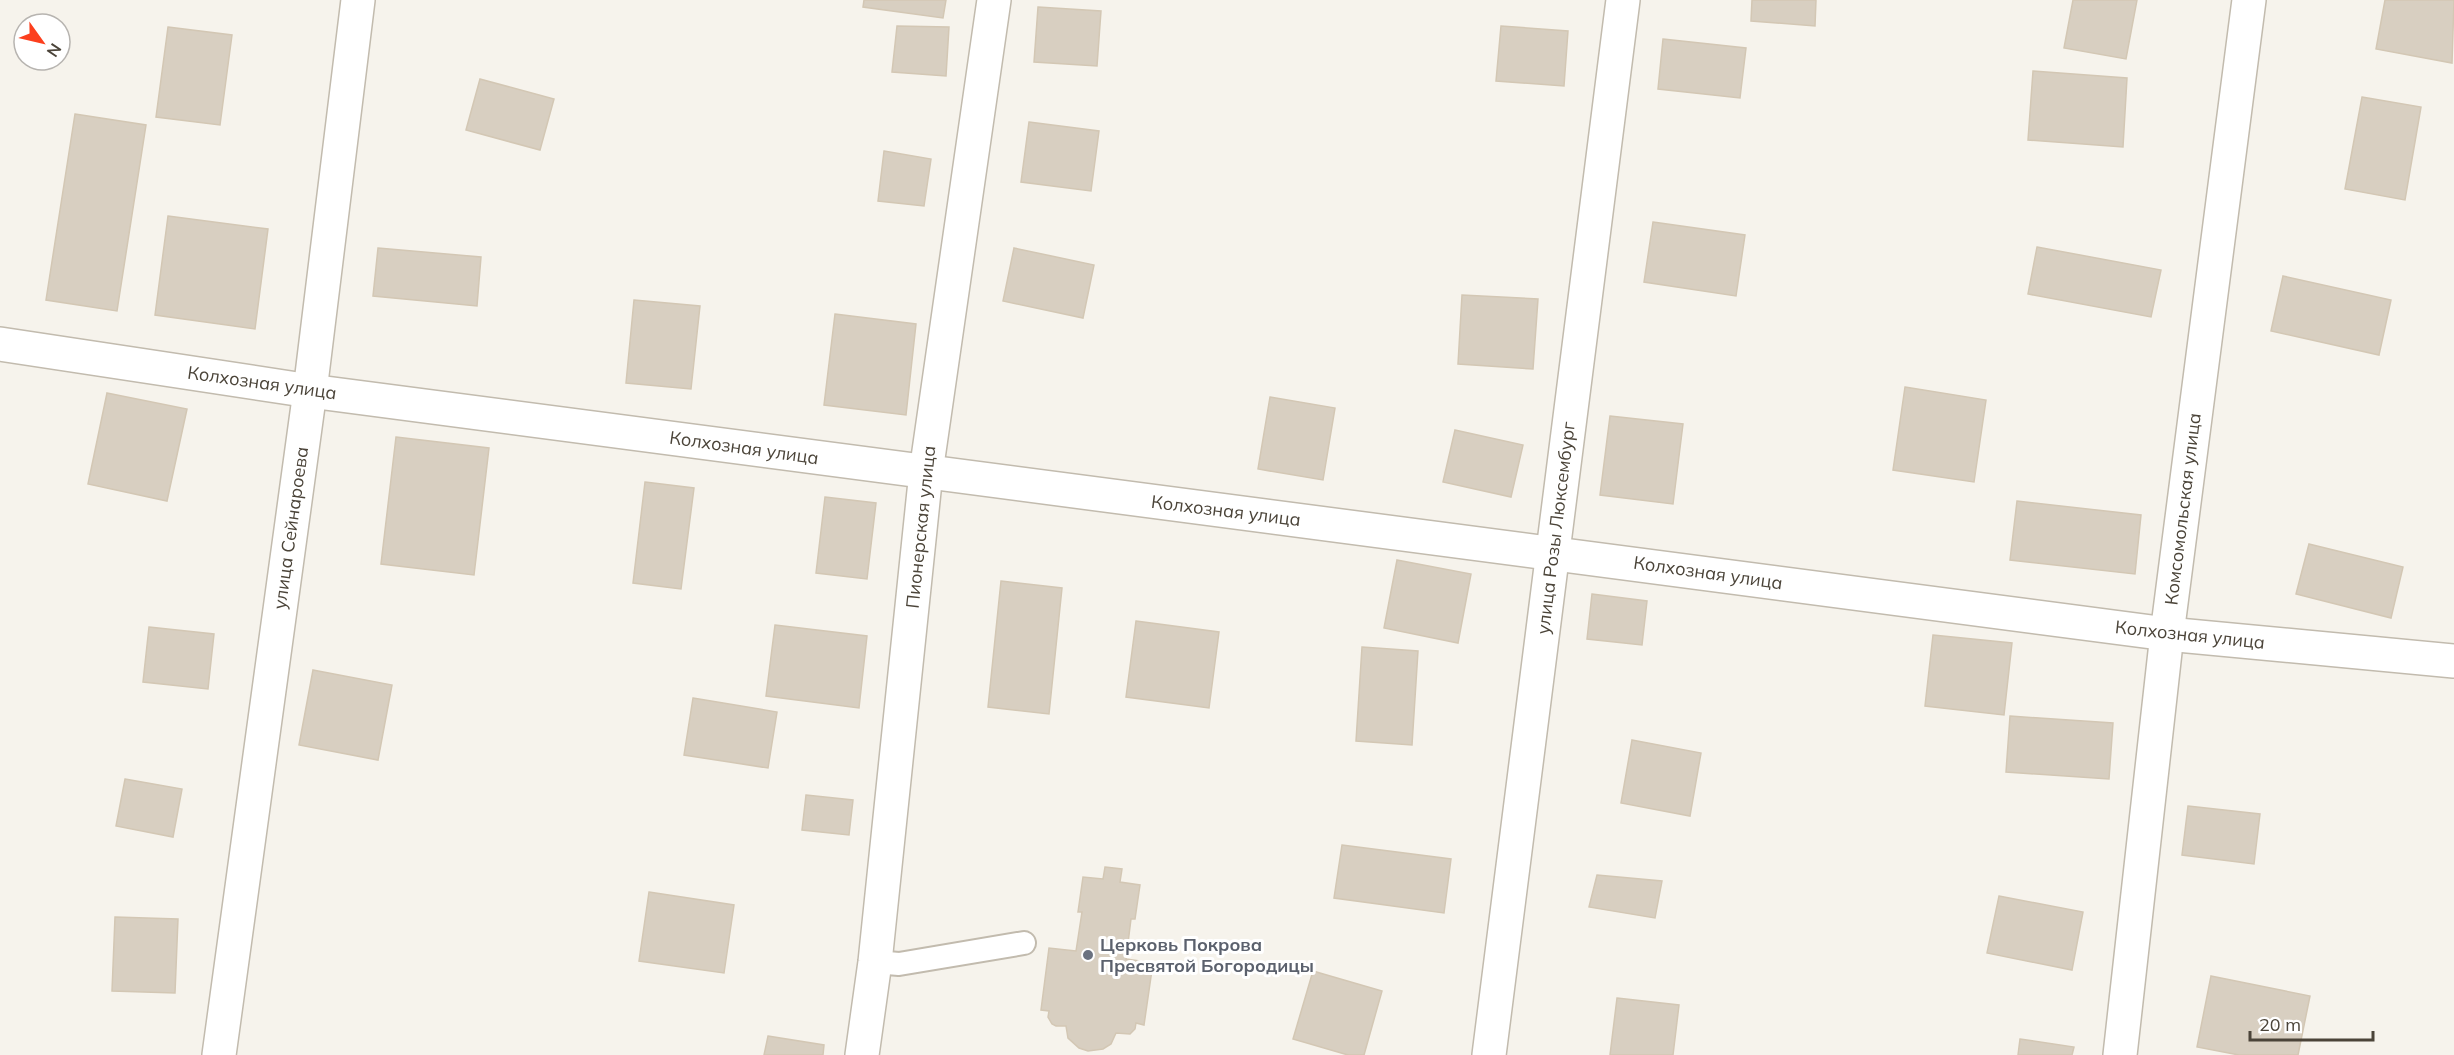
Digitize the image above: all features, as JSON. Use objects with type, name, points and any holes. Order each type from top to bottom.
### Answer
[{"type":"street","name":"улица Сейнароева","points":[[219,1055],[309,391],[358,0]]},
{"type":"street","name":"Пионерская улица","points":[[862,1055],[875,963],[926,472],[994,0]]},
{"type":"street","name":"улица Розы Люксембург","points":[[1489,1055],[1623,0]]},
{"type":"street","name":"Комсомольская улица","points":[[2120,1055],[2167,634],[2248,0]]},
{"type":"street","name":"Колхозная улица","points":[[0,344],[309,391],[2167,634],[2454,661]]},
{"type":"lane","points":[[875,963],[899,964],[1024,943]]},
{"type":"building","points":[[864,0],[946,0],[943,18],[863,7]]},
{"type":"building","points":[[1752,0],[1816,0],[1815,26],[1751,21]]},
{"type":"building","points":[[2073,0],[2137,0],[2126,59],[2064,48]]},
{"type":"building","points":[[2385,0],[2454,0],[2452,63],[2376,49]]},
{"type":"building","points":[[1038,7],[1101,11],[1097,66],[1034,62]]},
{"type":"building","points":[[897,26],[949,27],[946,76],[892,72]]},
{"type":"building","points":[[1501,26],[1568,31],[1564,86],[1496,81]]},
{"type":"building","points":[[168,27],[232,35],[220,125],[156,117]]},
{"type":"building","points":[[1663,39],[1746,48],[1740,98],[1658,89]]},
{"type":"building","points":[[2033,71],[2127,78],[2123,147],[2028,140]]},
{"type":"building","points":[[480,79],[554,99],[540,150],[466,130]]},
{"type":"building","points":[[2362,97],[2421,107],[2405,200],[2345,189]]},
{"type":"building","points":[[75,114],[146,125],[117,311],[46,300]]},
{"type":"building","points":[[1029,122],[1099,131],[1091,191],[1021,182]]},
{"type":"building","points":[[884,151],[931,159],[924,206],[878,201]]},
{"type":"building","points":[[168,216],[268,229],[255,329],[155,315]]},
{"type":"building","points":[[1653,222],[1745,235],[1736,296],[1644,282]]},
{"type":"building","points":[[2037,247],[2161,270],[2151,317],[2028,294]]},
{"type":"building","points":[[378,248],[481,257],[477,306],[373,296]]},
{"type":"building","points":[[1014,248],[1094,265],[1083,318],[1003,301]]},
{"type":"building","points":[[2283,276],[2391,300],[2379,355],[2271,331]]},
{"type":"building","points":[[1462,295],[1538,299],[1533,369],[1458,364]]},
{"type":"building","points":[[634,300],[700,306],[691,389],[626,383]]},
{"type":"building","points":[[835,314],[916,324],[906,415],[824,405]]},
{"type":"building","points":[[1905,387],[1986,400],[1974,482],[1893,470]]},
{"type":"building","points":[[107,393],[187,409],[167,501],[88,484]]},
{"type":"building","points":[[1270,397],[1335,408],[1323,480],[1258,469]]},
{"type":"building","points":[[1610,416],[1683,424],[1673,504],[1600,495]]},
{"type":"building","points":[[1455,430],[1523,445],[1511,497],[1443,482]]},
{"type":"building","points":[[396,437],[489,448],[474,575],[381,564]]},
{"type":"building","points":[[645,482],[694,488],[681,589],[633,583]]},
{"type":"building","points":[[825,497],[876,503],[867,579],[816,573]]},
{"type":"building","points":[[2017,501],[2141,515],[2135,574],[2010,560]]},
{"type":"building","points":[[2309,544],[2403,567],[2391,618],[2296,594]]},
{"type":"building","points":[[1397,560],[1471,574],[1458,643],[1384,628]]},
{"type":"building","points":[[1001,581],[1062,588],[1049,714],[988,707]]},
{"type":"building","points":[[1592,594],[1647,601],[1642,645],[1587,639]]},
{"type":"building","points":[[1136,621],[1219,632],[1209,708],[1126,697]]},
{"type":"building","points":[[775,625],[867,636],[859,708],[766,696]]},
{"type":"building","points":[[149,627],[214,634],[208,689],[143,682]]},
{"type":"building","points":[[1933,635],[2012,643],[2004,715],[1925,706]]},
{"type":"building","points":[[1362,647],[1418,651],[1412,745],[1356,741]]},
{"type":"building","points":[[313,670],[392,685],[378,760],[299,745]]},
{"type":"building","points":[[693,698],[777,712],[768,768],[684,755]]},
{"type":"building","points":[[2010,716],[2113,723],[2109,779],[2006,772]]},
{"type":"building","points":[[1632,740],[1701,753],[1690,816],[1621,803]]},
{"type":"building","points":[[125,779],[182,789],[173,837],[116,826]]},
{"type":"building","points":[[806,795],[853,800],[849,835],[802,830]]},
{"type":"building","points":[[2188,806],[2260,814],[2254,864],[2182,855]]},
{"type":"building","points":[[1342,845],[1451,859],[1444,913],[1334,898]]},
{"type":"building","name":"Церковь Покрова Пресвятой Богородицы","points":[[1105,867],[1122,869],[1120,882],[1140,885],[1135,919],[1131,919],[1126,959],[1153,963],[1144,1025],[1136,1023],[1135,1029],[1130,1034],[1116,1033],[1111,1044],[1103,1049],[1088,1051],[1079,1048],[1068,1038],[1066,1026],[1052,1024],[1048,1017],[1049,1011],[1041,1010],[1049,948],[1076,951],[1082,912],[1078,912],[1083,877],[1103,879]]},
{"type":"building","points":[[1597,875],[1662,881],[1655,918],[1589,907]]},
{"type":"building","points":[[649,892],[734,905],[724,973],[639,961]]},
{"type":"building","points":[[1999,896],[2083,912],[2072,970],[1987,953]]},
{"type":"building","points":[[115,917],[178,919],[175,993],[112,991]]},
{"type":"building","points":[[1313,971],[1382,991],[1364,1055],[1348,1055],[1293,1039]]},
{"type":"building","points":[[2211,976],[2310,996],[2298,1055],[2239,1055],[2197,1047]]},
{"type":"building","points":[[1617,998],[1679,1005],[1673,1055],[1610,1055]]},
{"type":"building","points":[[768,1036],[824,1045],[823,1055],[764,1055]]},
{"type":"building","points":[[2020,1039],[2074,1047],[2072,1055],[2018,1055]]},
{"type":"place","name":"Церковь Покрова Пресвятой Богородицы","points":[[1088,955]]}]
